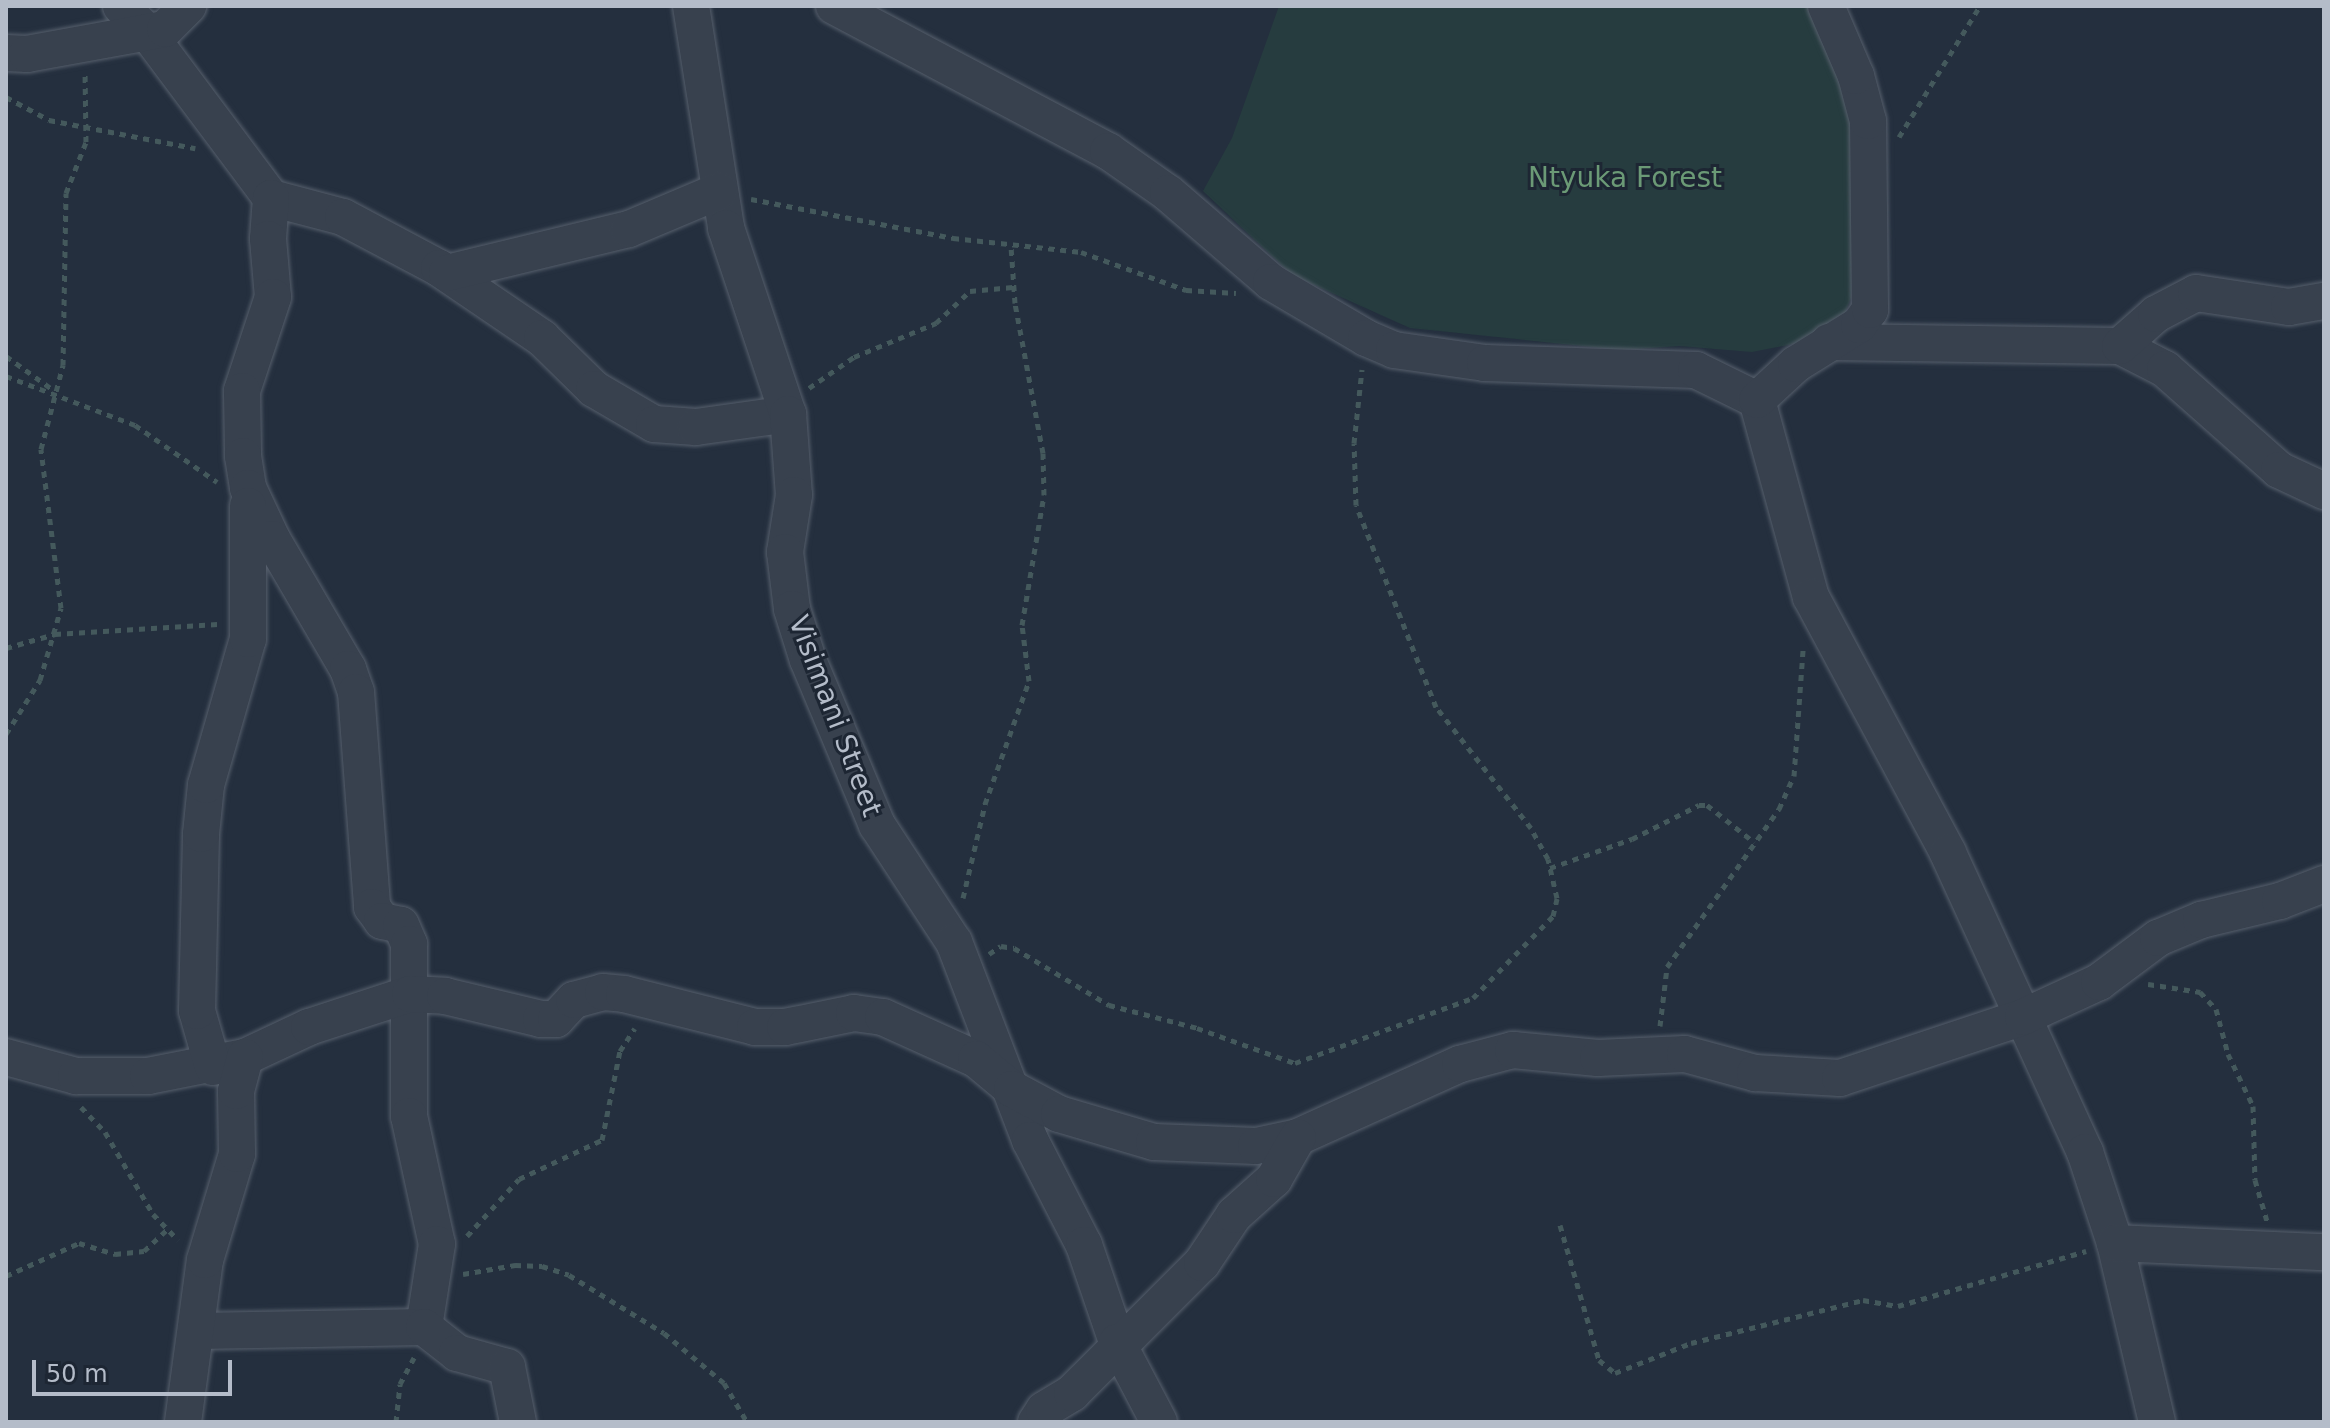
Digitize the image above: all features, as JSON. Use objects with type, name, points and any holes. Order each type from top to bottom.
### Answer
[{"type":"street","points":[[121,6],[147,32],[271,198],[343,217],[447,273],[542,338],[594,389],[654,424],[696,427],[786,406]]},
{"type":"street","points":[[6,53],[27,54],[165,29],[188,6]]},
{"type":"street","name":"Visimani Street","points":[[691,6],[719,191],[740,273],[786,406],[794,495],[785,552],[792,609],[808,660],[877,825],[954,942],[1030,1140],[1084,1245],[1117,1342],[1159,1422]]},
{"type":"street","points":[[834,6],[1108,151],[1168,193],[1271,282],[1366,338],[1428,357],[1485,363],[1696,370],[1744,389],[1757,400],[1811,597],[1948,853],[2085,1152],[2115,1243],[2157,1422]]},
{"type":"street","points":[[1757,400],[1829,342],[1859,325],[1870,310],[1873,289],[1868,121],[1856,76],[1826,6]]},
{"type":"street","points":[[447,273],[629,229],[719,191]]},
{"type":"street","points":[[183,1422],[198,1331],[202,1278],[235,1168],[236,1091],[229,1062],[197,1011],[201,834],[206,785],[245,657],[249,624],[248,488],[242,391],[273,297],[268,239],[271,198]]},
{"type":"street","points":[[2120,346],[2156,314],[2196,293],[2289,307],[2324,301]]},
{"type":"street","points":[[1829,342],[2120,346],[2165,369],[2279,470],[2324,491]]},
{"type":"street","points":[[248,488],[356,692],[372,907],[379,919],[398,923],[406,933],[410,994],[409,1116],[435,1230],[434,1269],[424,1327]]},
{"type":"street","points":[[6,1057],[51,1071],[120,1078],[229,1062],[309,1027],[410,994],[445,996],[541,1019],[556,1019],[574,1000],[603,992],[755,1027],[785,1027],[854,1013],[883,1017],[976,1059],[1012,1089],[1059,1114],[1162,1143],[1256,1146],[1298,1137],[1434,1075],[1503,1052],[1598,1058],[1685,1054],[1765,1074],[1840,1078],[2023,1017],[2121,968],[2158,938],[2182,928],[2324,884]]},
{"type":"street","points":[[1036,1422],[1044,1410],[1072,1393],[1117,1342],[1202,1263],[1234,1215],[1274,1179],[1298,1137]]},
{"type":"street","points":[[2115,1243],[2324,1252]]},
{"type":"street","points":[[198,1331],[424,1327],[457,1353],[507,1367],[518,1422]]},
{"type":"path","points":[[1895,146],[1980,6]]},
{"type":"path","points":[[6,734],[40,680],[55,634],[61,580],[41,449],[63,365],[66,193],[87,127],[84,80],[93,40]]},
{"type":"path","points":[[6,97],[26,112],[87,127],[177,147],[235,150]]},
{"type":"path","points":[[719,191],[1011,246],[1081,252],[1200,293],[1228,294],[1271,282]]},
{"type":"path","points":[[954,942],[985,804],[1029,681],[1022,625],[1045,474],[1013,287],[1011,246]]},
{"type":"path","points":[[786,406],[854,357],[936,323],[970,291],[1013,287]]},
{"type":"path","points":[[968,975],[1001,946],[1014,948],[1109,1005],[1305,1062],[1473,998],[1553,916],[1557,898],[1550,868],[1531,828],[1436,707],[1356,505],[1354,443],[1366,338]]},
{"type":"path","points":[[6,356],[56,392]]},
{"type":"path","points":[[6,376],[56,392],[135,425],[213,480],[248,488]]},
{"type":"path","points":[[6,648],[55,634],[249,624]]},
{"type":"path","points":[[1658,1055],[1667,967],[1779,809],[1794,776],[1803,642]]},
{"type":"path","points":[[1550,868],[1632,839],[1699,805],[1707,805],[1754,842]]},
{"type":"path","points":[[2121,968],[2155,987],[2200,992],[2216,1009],[2228,1054],[2253,1106],[2255,1180],[2275,1249]]},
{"type":"path","points":[[434,1269],[475,1231],[519,1179],[602,1140],[627,1037],[674,1006]]},
{"type":"path","points":[[51,1071],[105,1132],[202,1278]]},
{"type":"path","points":[[1560,1225],[1599,1360],[1615,1373],[1704,1340],[1863,1300],[1898,1306],[2115,1243]]},
{"type":"path","points":[[6,1276],[79,1243],[115,1254],[144,1251],[168,1229]]},
{"type":"path","points":[[434,1269],[542,1266],[569,1275],[639,1313],[673,1340],[724,1383],[747,1422]]},
{"type":"path","points":[[396,1422],[400,1384],[424,1327]]},
{"type":"green space","name":"Ntyuka Forest","points":[[1279,6],[1813,6],[1847,69],[1863,268],[1843,318],[1809,341],[1752,352],[1679,346],[1621,350],[1410,328],[1292,275],[1203,191],[1232,138]]}]
